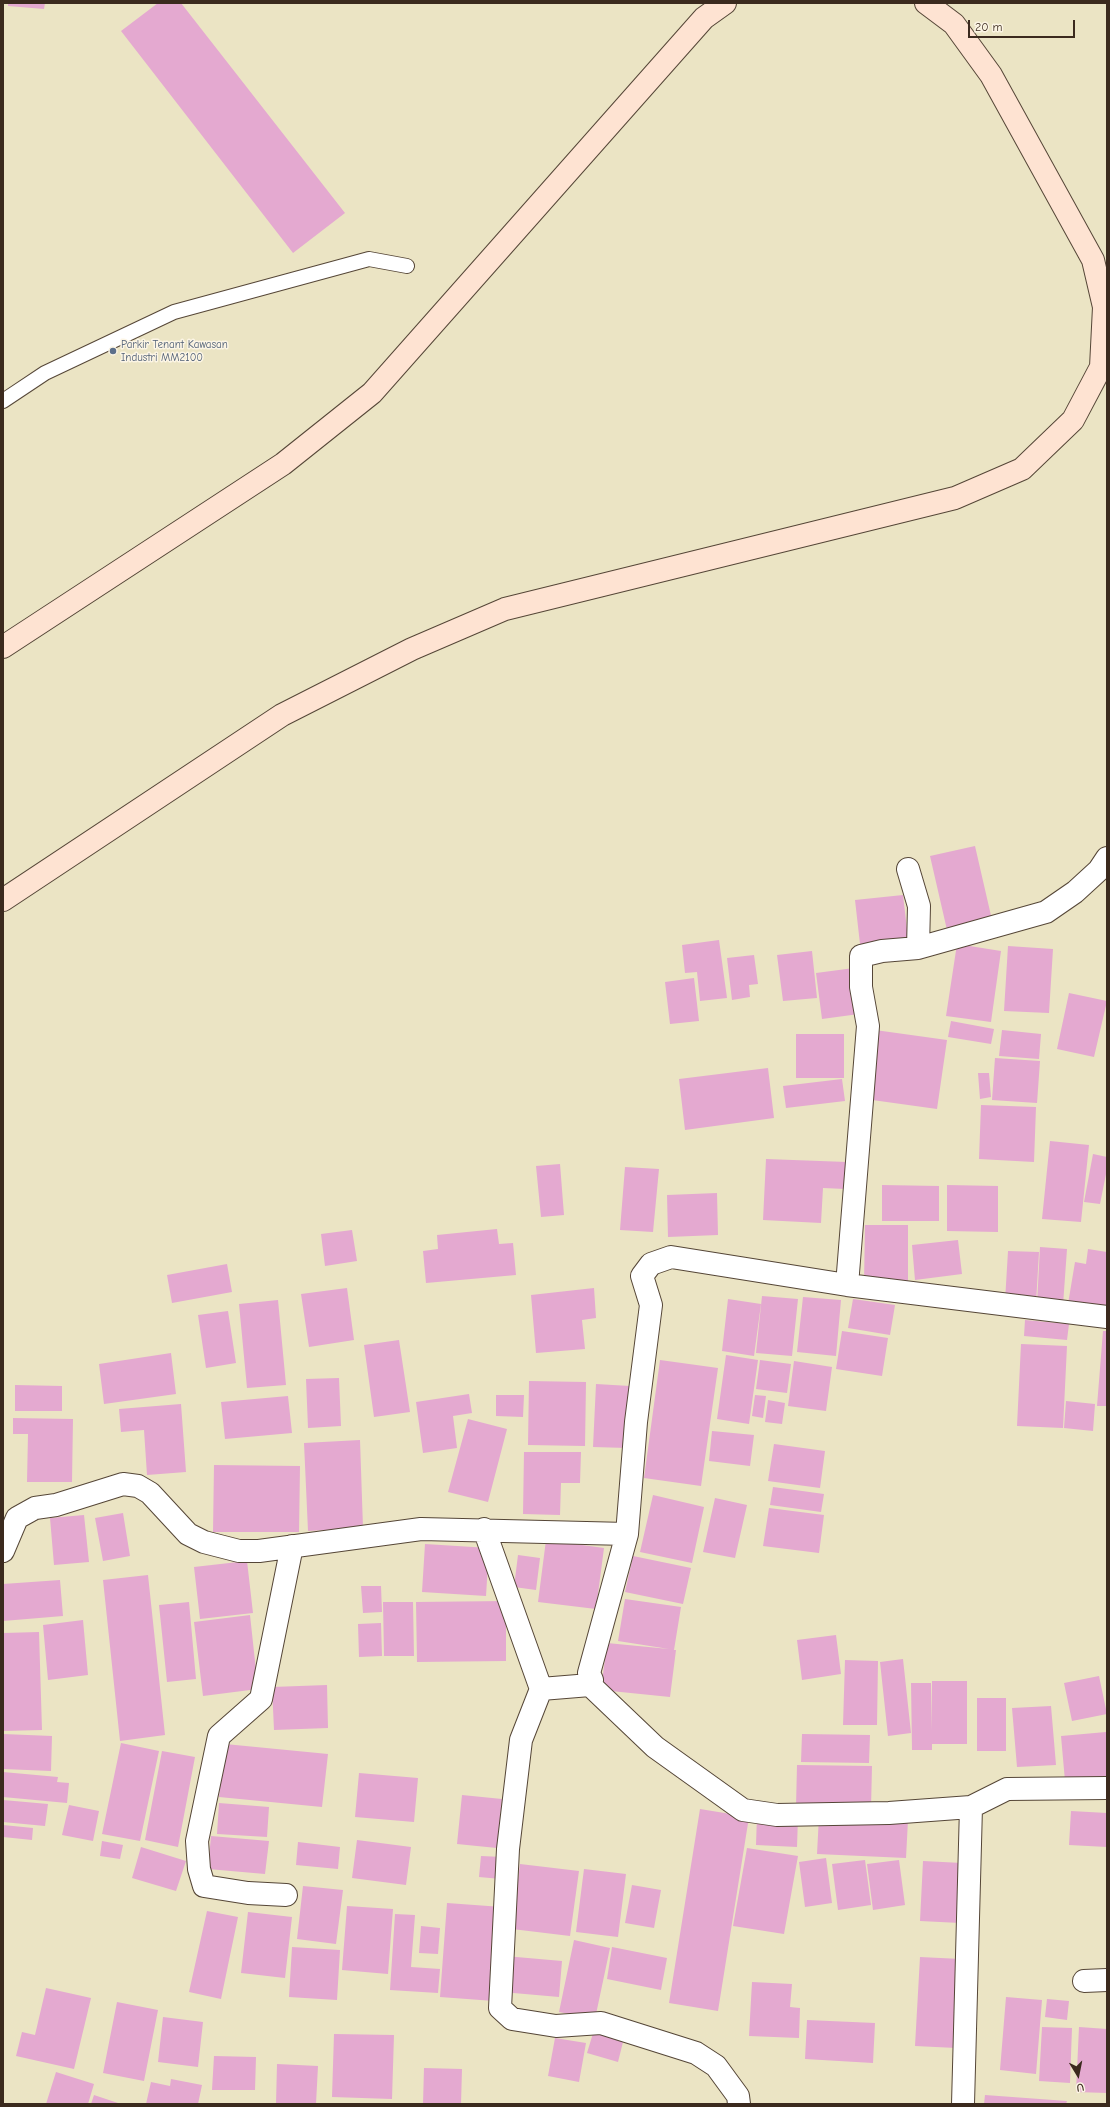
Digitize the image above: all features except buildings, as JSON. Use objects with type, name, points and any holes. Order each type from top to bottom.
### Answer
[{"type":"main road","points":[[3,647],[283,464],[372,393],[704,18],[725,3]]},
{"type":"main road","points":[[3,900],[282,715],[412,649],[498,612],[650,572],[955,498],[1022,469],[1073,420],[1100,367],[1104,307],[1093,260],[991,75],[954,24],[926,3]]},
{"type":"street","points":[[847,1285],[868,1026],[861,987],[861,956],[882,951],[918,948],[1046,912],[1075,892],[1099,870],[1107,858]]},
{"type":"street","points":[[908,870],[919,906],[918,948]]},
{"type":"street","points":[[590,1685],[592,1680],[589,1673],[627,1534],[636,1422],[651,1304],[642,1276],[651,1264],[670,1257],[847,1285],[1107,1318]]},
{"type":"street","points":[[3,1551],[17,1518],[35,1508],[56,1505],[123,1484],[138,1486],[150,1493],[188,1534],[204,1542],[240,1551],[259,1551],[421,1529],[484,1529],[627,1534]]},
{"type":"street","points":[[484,1529],[540,1689],[521,1740],[508,1849],[500,2008],[512,2019],[556,2026],[601,2023],[696,2053],[716,2066],[738,2096],[739,2104]]},
{"type":"street","points":[[286,1895],[248,1893],[204,1886],[199,1869],[197,1841],[220,1736],[261,1699],[292,1546]]},
{"type":"street","points":[[540,1689],[590,1685],[655,1747],[743,1810],[777,1814],[889,1813],[971,1807],[1007,1789],[1107,1788]]},
{"type":"street","points":[[963,2104],[971,1807]]},
{"type":"street","points":[[1084,1981],[1107,1980]]},
{"type":"lane","points":[[3,401],[45,373],[174,312],[369,259],[407,266]]},
{"type":"place","name":"Parkir Tenant Kawasan Industri MM2100","points":[[113,351]]}]
